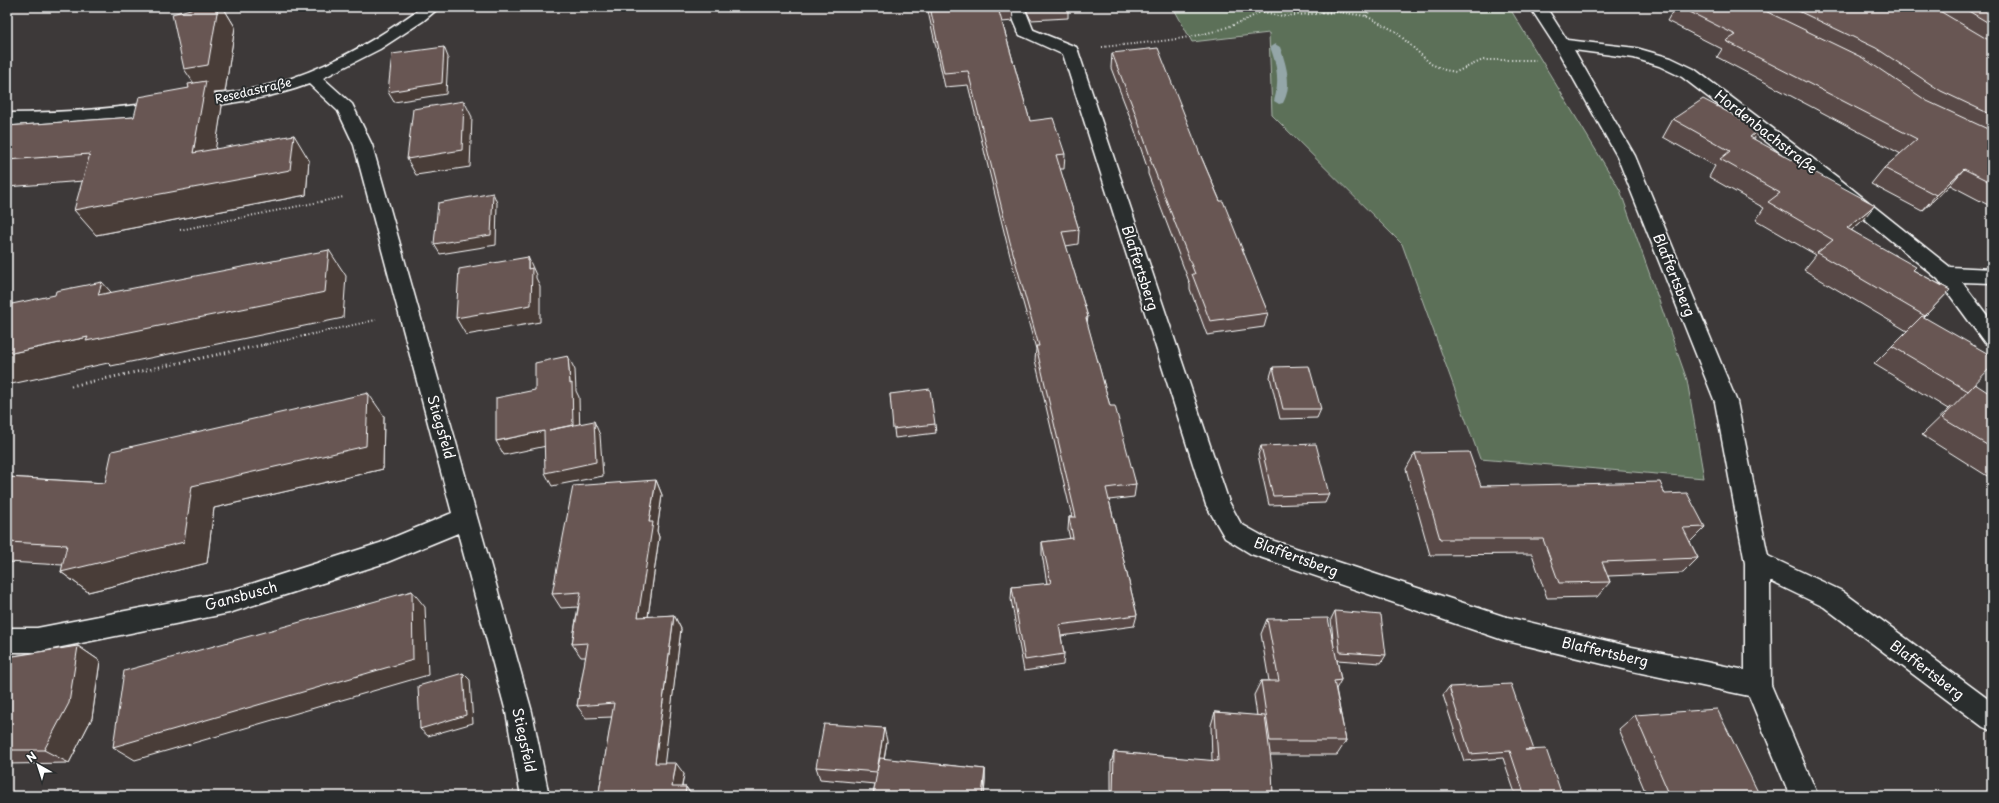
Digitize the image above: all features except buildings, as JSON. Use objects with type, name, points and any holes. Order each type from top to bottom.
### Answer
[{"type":"street","name":"Resedastraße","points":[[7,119],[36,119],[134,112],[234,98],[310,77],[360,54],[400,30],[432,7]]},
{"type":"street","points":[[1016,7],[1026,32],[1070,51]]},
{"type":"street","name":"Blaffertsberg","points":[[1538,7],[1566,50],[1626,156],[1726,402],[1757,563],[1758,685],[1804,796]]},
{"type":"street","name":"Hordenbachstraße","points":[[1566,50],[1636,53],[1665,62],[1688,74],[1830,181],[1945,274],[1992,337]]},
{"type":"street","name":"Blaffertsberg","points":[[1070,51],[1218,505],[1233,531],[1260,547],[1503,628],[1632,660],[1758,685]]},
{"type":"street","name":"Stiegsfeld","points":[[310,77],[346,108],[363,145],[467,518],[519,712],[535,796]]},
{"type":"street","points":[[1945,274],[1992,276]]},
{"type":"street","name":"Gansbusch","points":[[7,640],[37,640],[229,602],[385,552],[467,518]]},
{"type":"street","name":"Blaffertsberg","points":[[1757,563],[1833,599],[1992,718]]},
{"type":"path","points":[[1070,51],[1208,33],[1258,16],[1268,7]]},
{"type":"path","points":[[1366,16],[1373,7]]},
{"type":"path","points":[[1263,12],[1283,16],[1338,12],[1366,16],[1395,31],[1431,64],[1444,70],[1456,72],[1483,60],[1544,60],[1566,50]]},
{"type":"path","points":[[180,230],[376,190]]},
{"type":"path","points":[[71,386],[410,313]]},
{"type":"green space","points":[[1173,7],[1509,7],[1620,190],[1687,380],[1704,478],[1480,459],[1402,244],[1272,115],[1269,33],[1192,42]]},
{"type":"waterway","points":[[1275,47],[1280,60],[1283,80],[1279,101]]}]
